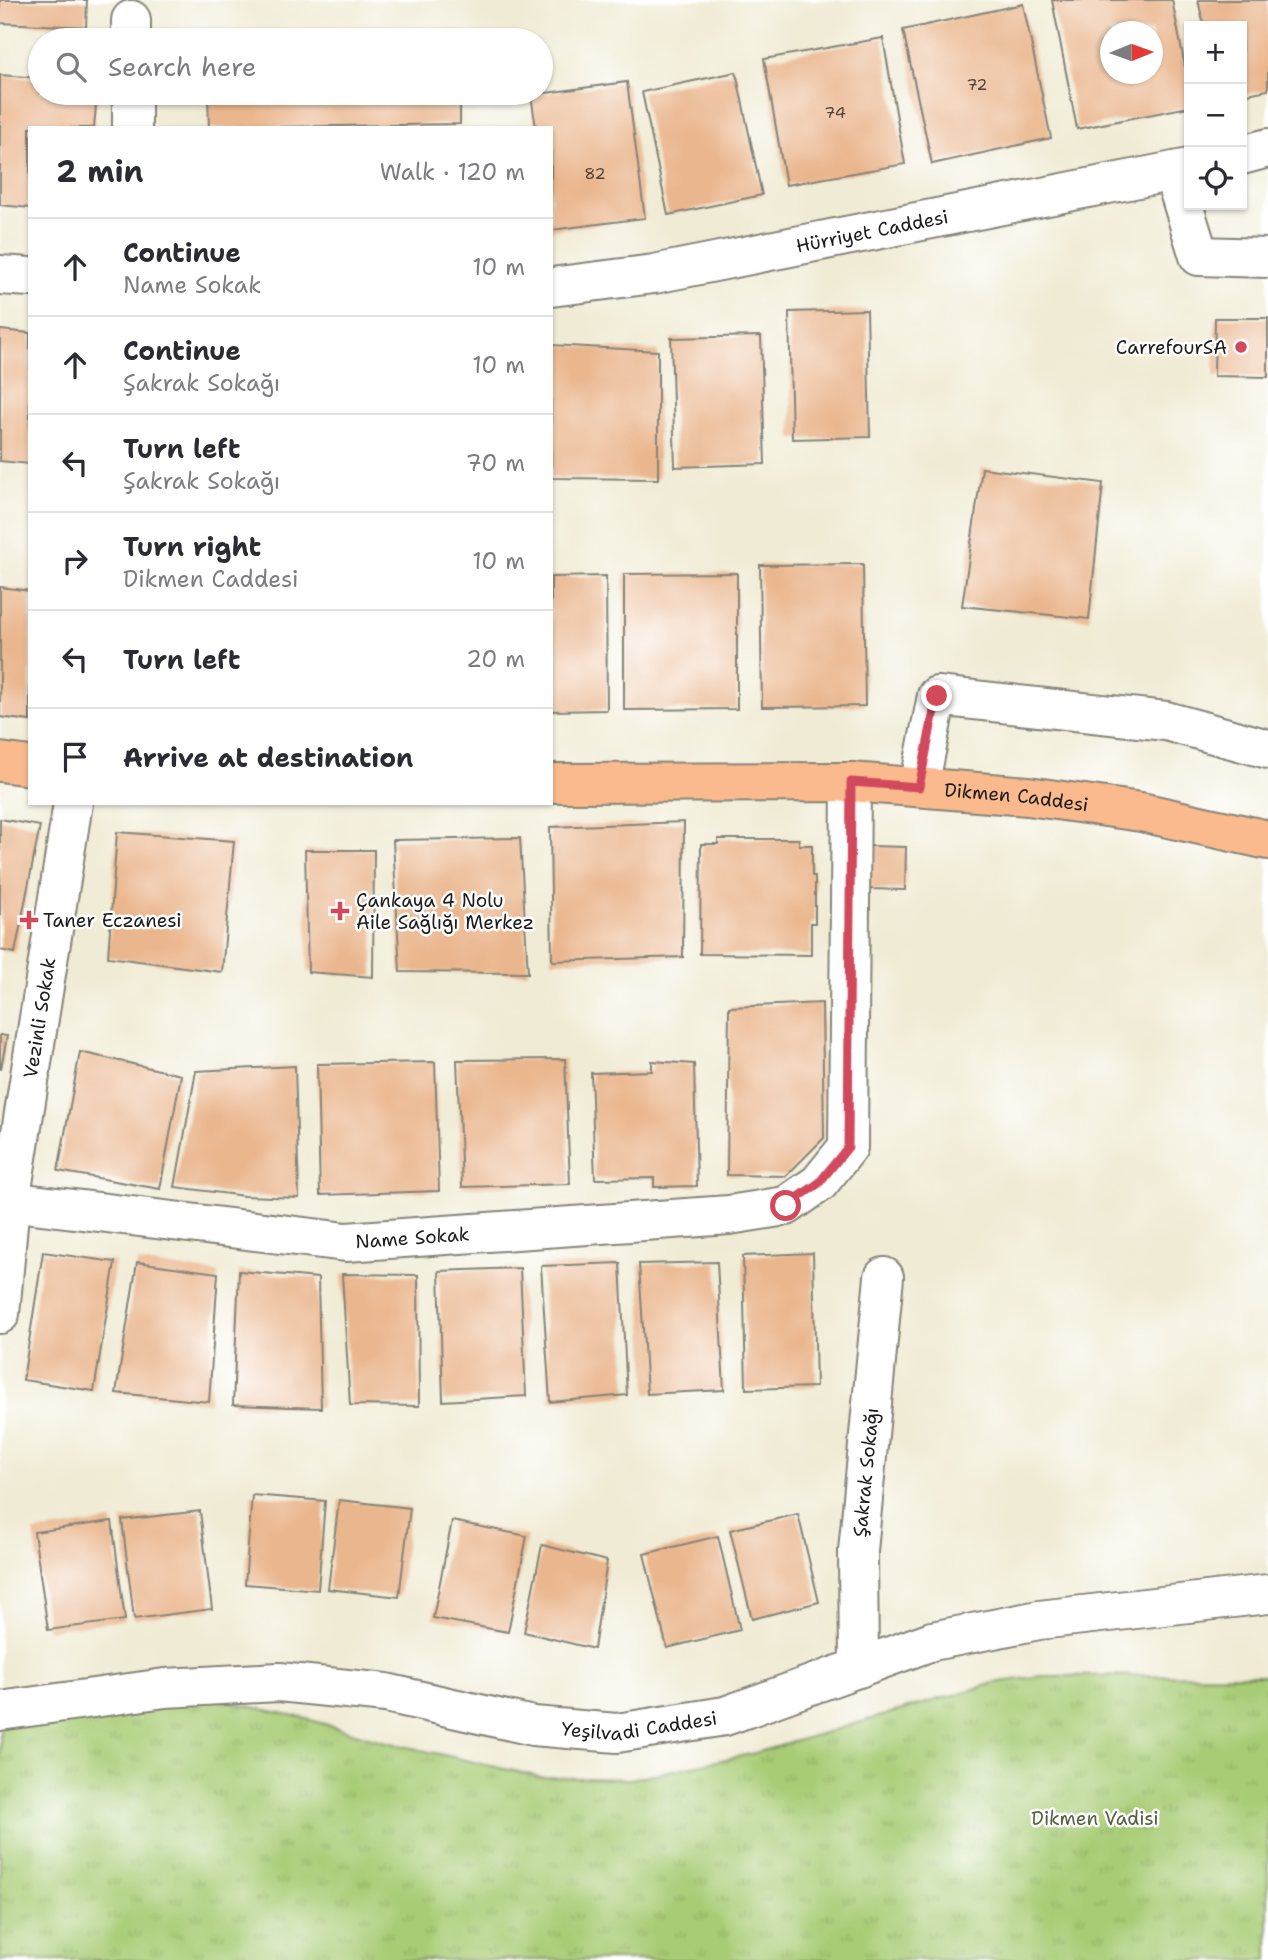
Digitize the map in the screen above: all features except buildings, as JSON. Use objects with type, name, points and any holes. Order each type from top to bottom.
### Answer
[{"type":"main road","points":[[0,762],[28,766]]},
{"type":"main road","name":"Dikmen Caddesi","points":[[553,783],[851,782],[919,787],[1028,796],[1141,812],[1268,841]]},
{"type":"street","points":[[132,105],[132,126]]},
{"type":"street","points":[[1247,154],[1268,148]]},
{"type":"street","points":[[1181,170],[1199,256],[1268,258]]},
{"type":"street","name":"Hürriyet Caddesi","points":[[553,287],[654,274],[1181,170]]},
{"type":"street","points":[[0,275],[28,277]]},
{"type":"street","points":[[919,787],[937,696],[1166,721],[1268,749]]},
{"type":"street","name":"Name Sokak","points":[[5,1201],[346,1242],[729,1215],[786,1206],[819,1183],[848,1147],[851,782]]},
{"type":"street","name":"Vezinli Sokak","points":[[0,1314],[5,1201],[73,805]]},
{"type":"street","name":"Şakrak Sokağı","points":[[859,1668],[858,1551],[884,1277]]},
{"type":"street","name":"Yeşilvadi Caddesi","points":[[0,1711],[165,1688],[279,1682],[386,1693],[533,1726],[617,1733],[725,1716],[932,1641],[1039,1620],[1268,1594]]},
{"type":"green space","name":"Dikmen Vadisi","points":[[1268,1675],[1268,1960],[0,1960],[0,1711],[165,1688],[304,1718],[382,1741],[540,1777],[630,1779],[755,1753],[994,1683],[1041,1676]]},
{"type":"place","name":"CarrefourSA","points":[[1241,347]]},
{"type":"place","name":"Çankaya 4 Nolu Aile Sağlığı Merkez","points":[[340,911]]},
{"type":"place","name":"Taner Eczanesi","points":[[29,920]]},
{"type":"route","points":[[786,1206],[819,1183],[848,1147],[851,782],[919,787],[937,696]]}]
